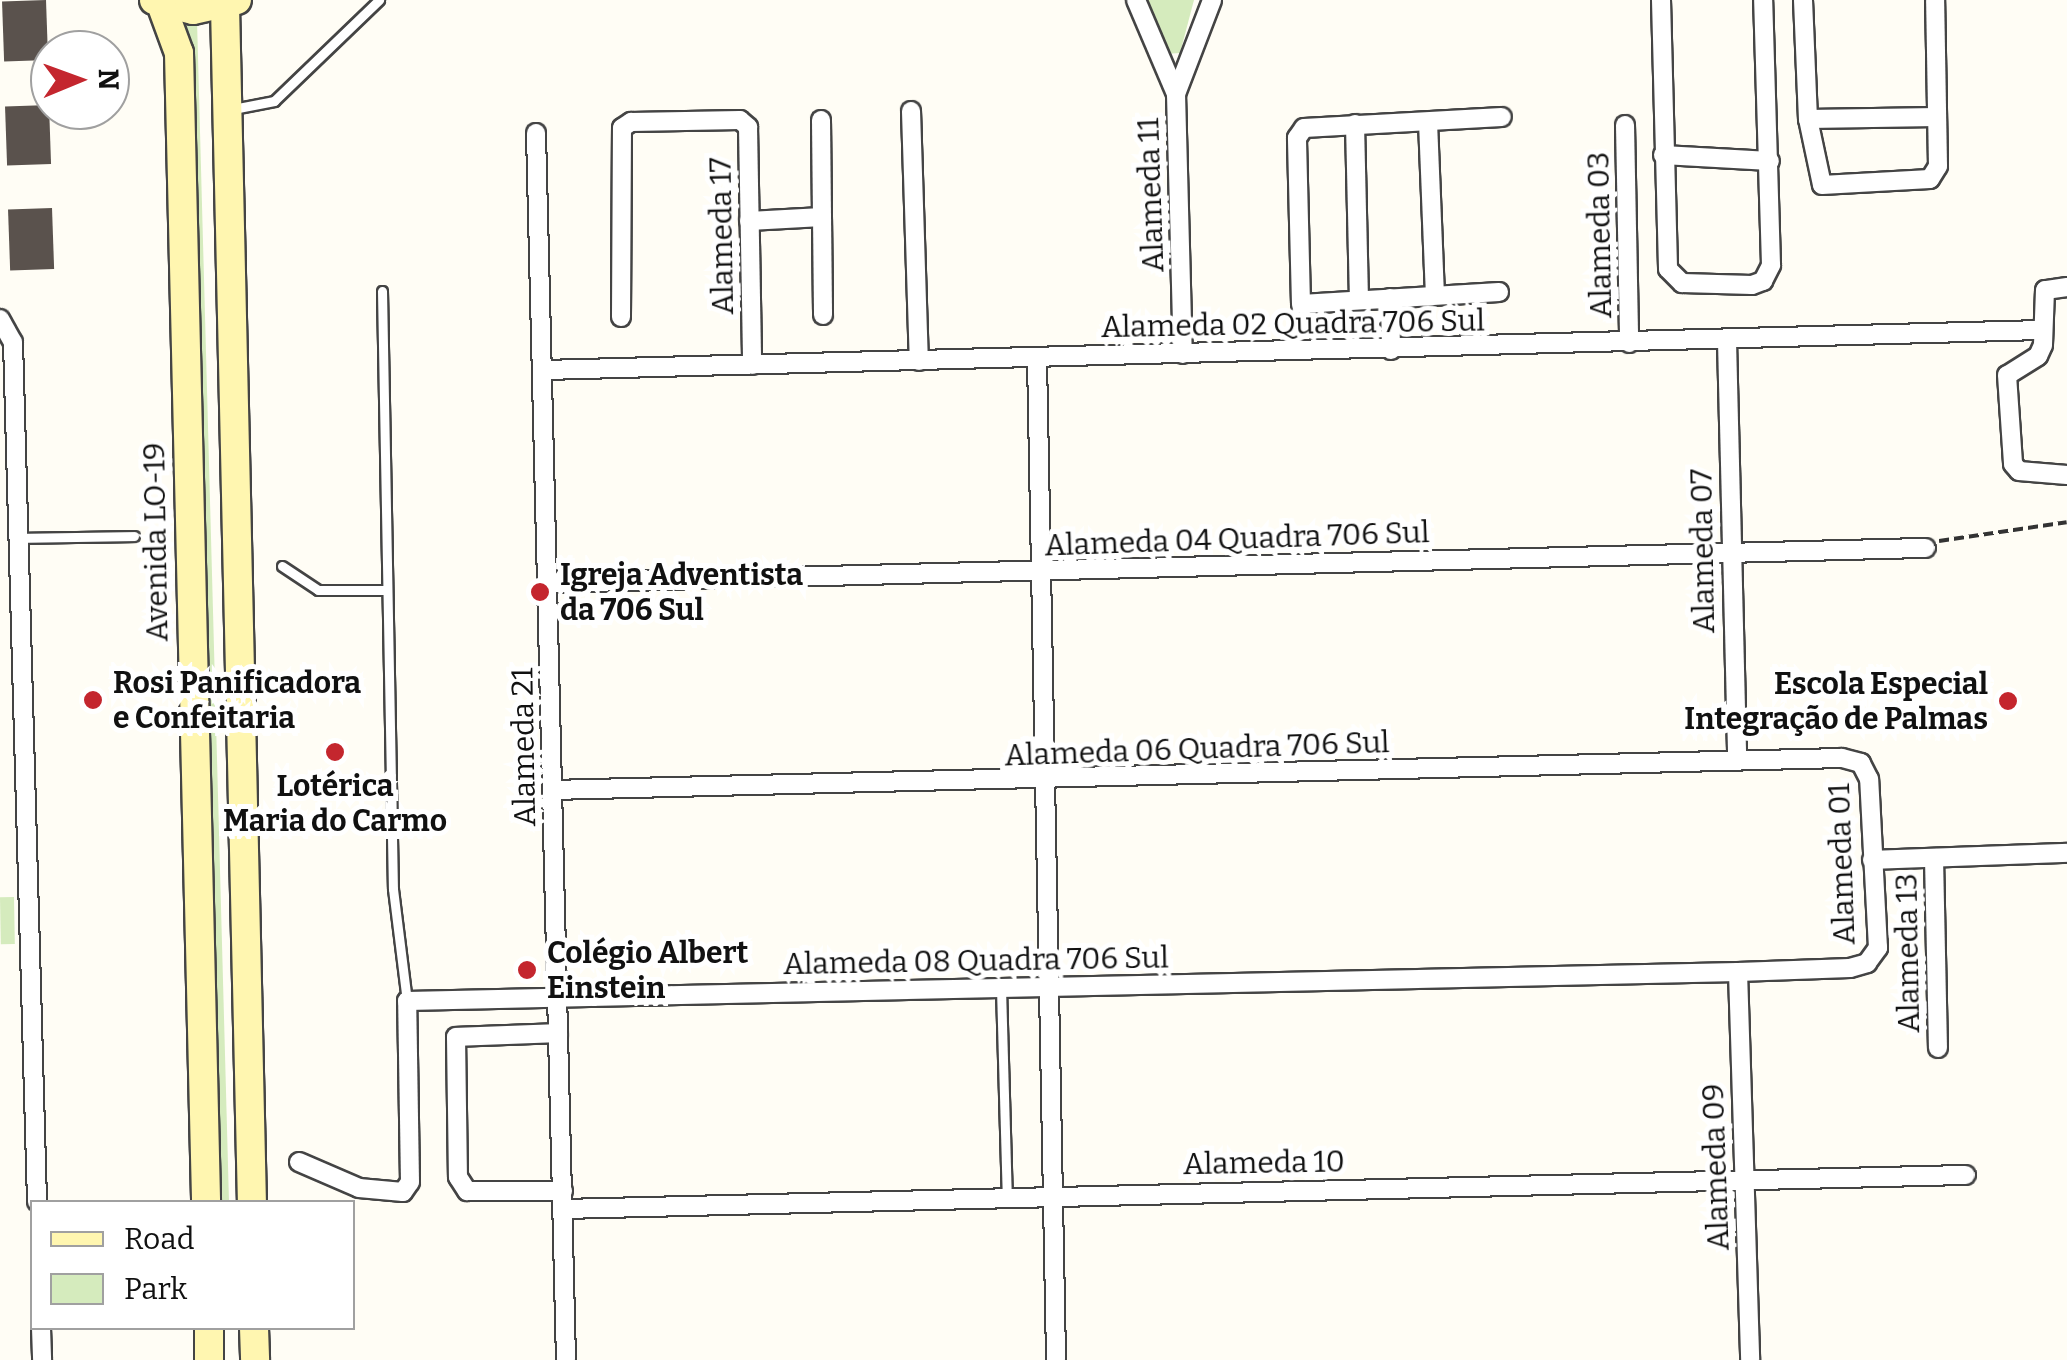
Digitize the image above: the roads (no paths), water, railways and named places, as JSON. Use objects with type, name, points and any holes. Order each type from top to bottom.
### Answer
[{"type":"main road","points":[[158,2],[193,10],[231,3],[222,110],[252,1200]]},
{"type":"main road","name":"Avenida LO-19","points":[[158,2],[179,53],[206,1200]]},
{"type":"main road","points":[[209,1330],[210,1360]]},
{"type":"main road","points":[[254,1330],[254,1360]]},
{"type":"street","name":"Alameda 11","points":[[1136,0],[1176,94],[1183,354]]},
{"type":"street","name":"Alameda 11","points":[[1176,94],[1212,0]]},
{"type":"street","points":[[1662,0],[1668,269],[1682,284],[1752,285],[1770,273],[1763,0]]},
{"type":"street","points":[[1803,0],[1808,119],[1822,185],[1930,179],[1938,166],[1935,0]]},
{"type":"street","points":[[912,111],[919,361]]},
{"type":"street","points":[[1499,292],[1306,305],[1296,294],[1296,138],[1304,128],[1502,117]]},
{"type":"street","points":[[1808,119],[1937,117]]},
{"type":"street","name":"Alameda 17","points":[[621,318],[622,128],[632,122],[740,120],[748,127],[752,365]]},
{"type":"street","points":[[821,120],[824,314]]},
{"type":"street","points":[[1428,122],[1435,294]]},
{"type":"street","points":[[1355,124],[1359,300]]},
{"type":"street","name":"Alameda 03","points":[[1625,125],[1629,343]]},
{"type":"street","name":"Alameda 21","points":[[536,133],[566,1360]]},
{"type":"street","points":[[1663,155],[1770,161]]},
{"type":"street","points":[[749,221],[822,217]]},
{"type":"street","points":[[2067,287],[2045,290],[2038,356],[2007,375],[2011,454],[2019,471],[2067,476]]},
{"type":"street","points":[[1390,298],[1390,350]]},
{"type":"street","points":[[0,319],[13,342],[37,1200]]},
{"type":"street","name":"Alameda 02 Quadra 706 Sul","points":[[544,370],[2042,330]]},
{"type":"street","name":"Alameda 07","points":[[1727,341],[1737,761]]},
{"type":"street","points":[[1037,358],[1045,987],[1056,1360]]},
{"type":"street","name":"Alameda 04 Quadra 706 Sul","points":[[549,583],[1926,548]]},
{"type":"street","name":"Alameda 06 Quadra 706 Sul","points":[[552,790],[1044,781],[1842,758]]},
{"type":"street","name":"Alameda 01","points":[[1842,758],[1866,769],[1878,948],[1866,964],[1850,968]]},
{"type":"street","points":[[1872,860],[2067,853]]},
{"type":"street","name":"Alameda 13","points":[[1934,858],[1938,1048]]},
{"type":"street","name":"Alameda 08 Quadra 706 Sul","points":[[407,1001],[1850,968]]},
{"type":"street","name":"Alameda 09","points":[[1738,972],[1750,1360]]},
{"type":"street","points":[[299,1162],[359,1188],[402,1192],[410,1182],[407,1001]]},
{"type":"street","name":"Alameda 10","points":[[558,1033],[464,1032],[454,1043],[460,1187],[563,1200],[1007,1197],[1966,1176]]},
{"type":"street","points":[[41,1330],[42,1360]]},
{"type":"lane","points":[[222,110],[274,101],[379,0]]},
{"type":"lane","points":[[382,291],[394,889],[407,1001]]},
{"type":"lane","points":[[18,538],[134,536]]},
{"type":"lane","points":[[282,566],[318,590],[387,590]]},
{"type":"lane","points":[[1002,988],[1007,1197]]},
{"type":"place","name":"Igreja Adventista da 706 Sul","points":[[540,592]]},
{"type":"place","name":"Rosi Panificadora e Confeitaria","points":[[93,700]]},
{"type":"place","name":"Escola Especial Integração de Palmas","points":[[2008,701]]},
{"type":"place","name":"Lotérica Maria do Carmo","points":[[335,752]]},
{"type":"place","name":"Colégio Albert Einstein","points":[[527,970]]}]
